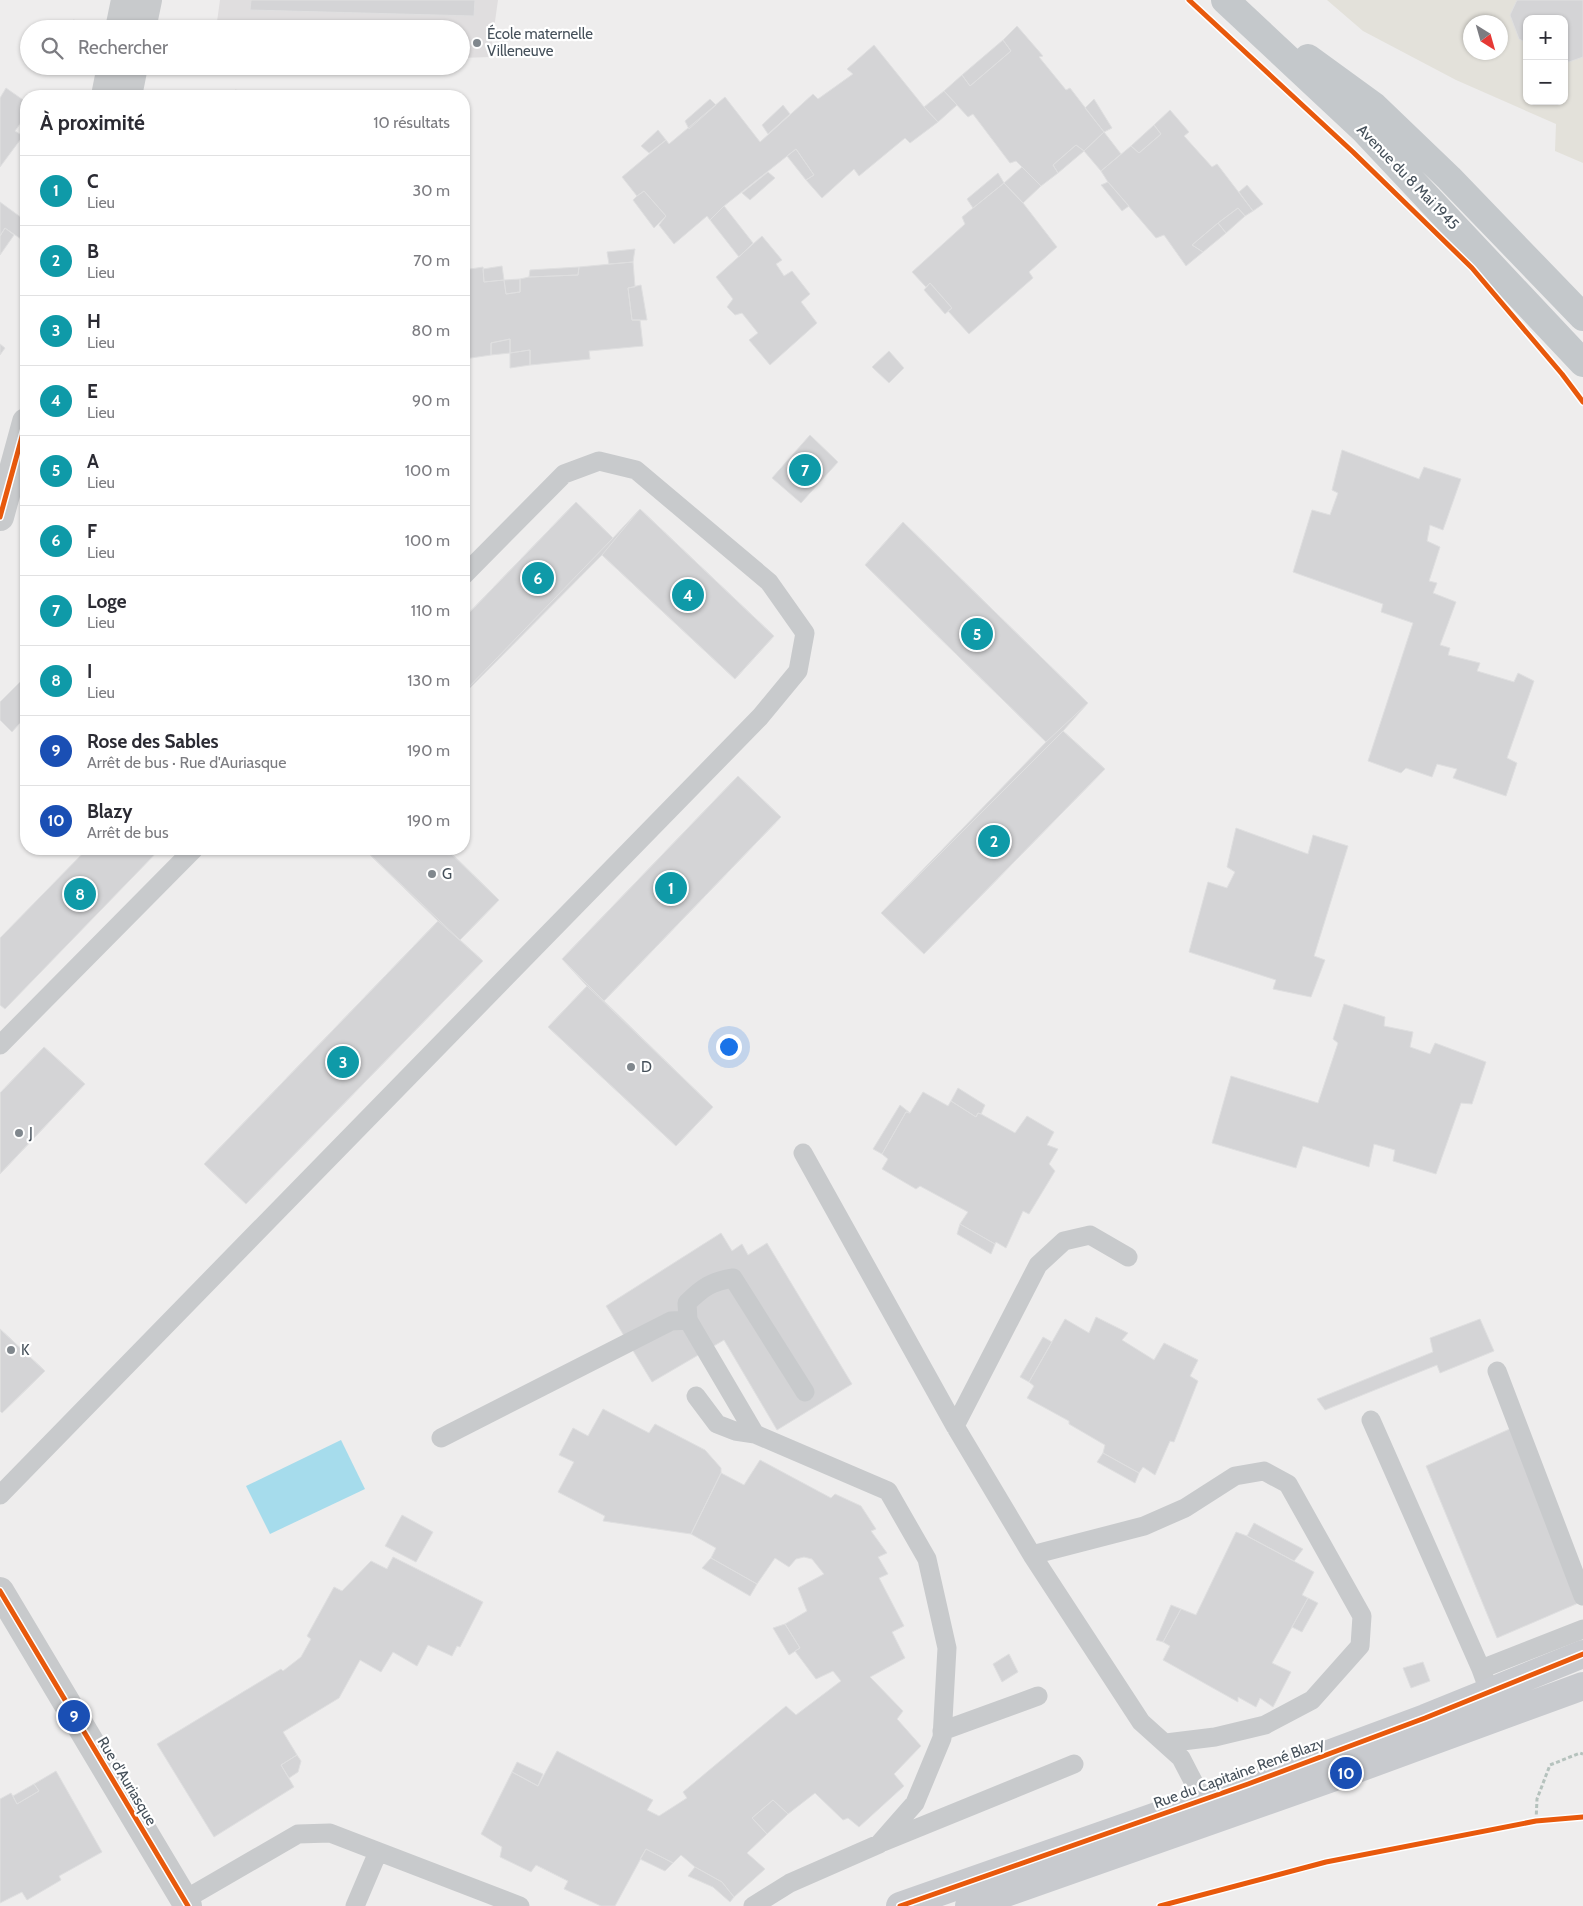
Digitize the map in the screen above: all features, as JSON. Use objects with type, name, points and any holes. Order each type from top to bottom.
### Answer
[{"type":"main road","name":"Avenue du 8 Mai 1945","points":[[1225,0],[1374,106],[1449,178],[1583,317]]},
{"type":"main road","name":"Avenue du 8 Mai 1945","points":[[1225,0],[1362,129],[1583,362]]},
{"type":"street","points":[[121,20],[125,0]]},
{"type":"street","points":[[144,20],[148,0]]},
{"type":"street","points":[[106,90],[109,75]]},
{"type":"street","points":[[129,90],[132,75]]},
{"type":"street","points":[[0,518],[20,444]]},
{"type":"street","name":"Rue d'Auriasque","points":[[0,1591],[186,1903]]},
{"type":"street","name":"Rue du Capitaine René Blazy","points":[[969,1906],[1208,1810],[1425,1718],[1486,1680],[1583,1654]]},
{"type":"street","name":"Rue du Capitaine René Blazy","points":[[900,1906],[1498,1718],[1583,1686]]},
{"type":"lane","points":[[0,1494],[760,717],[798,672],[805,633],[768,582],[636,470],[600,461],[564,474],[470,569]]},
{"type":"lane","points":[[1,1041],[188,855]]},
{"type":"lane","points":[[803,1153],[955,1426],[1032,1555],[1142,1722],[1182,1758],[1208,1810]]},
{"type":"lane","points":[[955,1426],[1038,1265],[1064,1241],[1090,1235],[1128,1257]]},
{"type":"lane","points":[[755,1434],[688,1320],[687,1303],[701,1289],[719,1280],[733,1278],[805,1392]]},
{"type":"lane","points":[[441,1438],[671,1321],[688,1320]]},
{"type":"lane","points":[[1497,1371],[1583,1596]]},
{"type":"lane","points":[[696,1396],[717,1424],[735,1431],[755,1434],[888,1491],[928,1559],[947,1648],[942,1738],[915,1804],[879,1844]]},
{"type":"lane","points":[[1371,1420],[1486,1680],[1498,1718]]},
{"type":"lane","points":[[1032,1555],[1144,1526],[1185,1508],[1234,1476],[1264,1471],[1288,1484],[1362,1616],[1360,1646],[1312,1700],[1265,1725],[1215,1737],[1166,1743]]},
{"type":"lane","points":[[1486,1680],[1583,1630]]},
{"type":"lane","points":[[942,1731],[1038,1696]]},
{"type":"lane","points":[[753,1906],[790,1883],[879,1844],[1074,1764]]},
{"type":"lane","points":[[186,1903],[298,1834],[330,1833],[520,1906]]},
{"type":"lane","points":[[355,1906],[378,1852]]},
{"type":"path","points":[[1536,1821],[1537,1799],[1550,1765],[1583,1754]]},
{"type":"shaded area","name":"École maternelle Villeneuve","points":[[220,0],[498,0],[490,57],[470,58],[470,20],[217,20]]},
{"type":"shaded area","points":[[1327,0],[1583,0],[1583,163],[1555,151],[1556,124],[1456,80],[1363,31]]},
{"type":"water","points":[[341,1440],[365,1489],[270,1534],[246,1486]]},
{"type":"building","points":[[251,0],[475,0],[474,16],[250,10]]},
{"type":"building","points":[[1517,0],[1583,0],[1583,57],[1568,62],[1568,15],[1523,15],[1523,41],[1519,39],[1510,15]]},
{"type":"building","points":[[1017,26],[1043,56],[1039,57],[1066,90],[1070,88],[1104,132],[1084,151],[1076,145],[1053,165],[1058,173],[1041,186],[1016,161],[1010,163],[973,114],[968,117],[944,91],[962,75],[970,86],[1011,51],[1003,40]]},
{"type":"building","points":[[1003,40],[1011,51],[970,86],[962,75]]},
{"type":"building","points":[[874,45],[938,122],[910,143],[905,138],[859,176],[854,169],[822,198],[806,180],[814,175],[796,149],[724,206],[710,220],[707,216],[674,244],[659,225],[666,216],[644,191],[637,196],[622,177],[666,140],[669,144],[725,97],[760,142],[813,94],[818,99],[853,74],[847,69]]},
{"type":"building","points":[[6,88],[20,98],[20,124],[15,131],[20,134],[20,140],[0,167],[0,98]]},
{"type":"building","points":[[944,91],[957,105],[938,122],[924,107]]},
{"type":"building","points":[[710,99],[716,105],[689,129],[685,121]]},
{"type":"building","points":[[1094,99],[1112,128],[1104,132],[1085,108]]},
{"type":"building","points":[[783,105],[790,114],[768,134],[762,125]]},
{"type":"building","points":[[1170,110],[1189,132],[1184,136],[1212,167],[1217,164],[1253,211],[1245,216],[1238,208],[1218,223],[1192,245],[1203,252],[1186,266],[1164,235],[1156,238],[1108,182],[1101,171],[1131,146],[1139,153],[1161,134],[1154,125]]},
{"type":"building","points":[[1154,125],[1161,134],[1139,153],[1131,146]]},
{"type":"building","points":[[658,130],[666,140],[649,153],[641,146]]},
{"type":"building","points":[[1104,132],[1121,154],[1101,171],[1084,151]]},
{"type":"building","points":[[1076,145],[1084,151],[1058,173],[1053,165]]},
{"type":"building","points":[[796,149],[814,175],[806,180],[787,156]]},
{"type":"building","points":[[1022,167],[1041,186],[1023,203],[1004,183]]},
{"type":"building","points":[[768,172],[775,178],[750,200],[742,193]]},
{"type":"building","points":[[998,173],[1004,183],[973,208],[967,199]]},
{"type":"building","points":[[1108,182],[1129,206],[1122,211],[1101,185]]},
{"type":"building","points":[[1004,183],[1023,203],[1057,247],[1029,272],[1033,278],[969,334],[948,311],[952,308],[930,283],[926,287],[912,272],[965,224],[962,217]]},
{"type":"building","points":[[1247,185],[1263,204],[1253,211],[1239,192]]},
{"type":"building","points":[[644,191],[666,216],[654,228],[633,200]]},
{"type":"building","points":[[0,202],[20,217],[20,238],[5,228],[0,236]]},
{"type":"building","points":[[724,206],[753,243],[739,257],[710,220]]},
{"type":"building","points":[[1238,208],[1245,216],[1226,233],[1218,223]]},
{"type":"building","points":[[1218,223],[1226,233],[1203,252],[1192,245]]},
{"type":"building","points":[[5,228],[14,235],[0,255],[0,236]]},
{"type":"building","points":[[762,236],[782,260],[776,264],[784,276],[792,271],[810,294],[801,302],[817,323],[770,365],[749,340],[758,333],[742,313],[735,315],[727,307],[733,299],[716,277]]},
{"type":"building","points":[[635,249],[633,262],[609,264],[607,252]]},
{"type":"building","points":[[633,262],[635,287],[628,288],[632,320],[640,320],[643,346],[589,351],[590,359],[530,365],[530,350],[510,353],[510,339],[491,343],[491,355],[470,358],[470,269],[483,267],[484,282],[504,280],[506,294],[520,292],[520,279],[578,275],[579,267]]},
{"type":"building","points":[[502,266],[504,280],[484,282],[483,269]]},
{"type":"building","points":[[579,267],[578,275],[529,277],[530,270]]},
{"type":"building","points":[[520,279],[520,292],[506,294],[504,280]]},
{"type":"building","points":[[930,283],[952,308],[945,314],[924,290]]},
{"type":"building","points":[[641,285],[647,320],[632,320],[628,288]]},
{"type":"building","points":[[510,339],[510,353],[491,355],[491,343]]},
{"type":"building","points":[[0,344],[5,348],[0,355]]},
{"type":"building","points":[[530,350],[530,365],[510,368],[510,353]]},
{"type":"building","points":[[889,351],[904,368],[889,383],[872,367]]},
{"type":"building","points":[[810,435],[838,462],[801,503],[772,478]]},
{"type":"building","points":[[1342,450],[1419,479],[1424,467],[1461,479],[1443,530],[1430,525],[1427,541],[1440,547],[1429,581],[1437,583],[1433,593],[1456,602],[1440,645],[1450,648],[1448,655],[1480,663],[1477,671],[1514,682],[1518,673],[1534,681],[1507,758],[1517,763],[1506,796],[1453,778],[1457,769],[1437,764],[1432,777],[1406,768],[1401,773],[1368,761],[1413,623],[1381,612],[1383,604],[1293,572],[1312,510],[1330,515],[1338,493],[1332,490]]},
{"type":"building","points":[[576,502],[613,538],[640,509],[774,636],[735,679],[602,555],[470,688],[470,612]]},
{"type":"building","points":[[576,502],[613,538],[470,686],[470,612]]},
{"type":"building","points":[[640,509],[774,636],[735,679],[602,555]]},
{"type":"building","points":[[903,522],[1088,703],[1063,731],[1105,769],[924,954],[881,913],[1046,742],[865,565]]},
{"type":"building","points":[[903,522],[1088,703],[1046,742],[865,565]]},
{"type":"building","points":[[20,682],[20,723],[12,732],[0,720],[0,702]]},
{"type":"building","points":[[1063,731],[1105,769],[924,954],[881,913]]},
{"type":"building","points":[[738,776],[781,817],[604,1001],[713,1107],[676,1146],[548,1027],[587,986],[562,959]]},
{"type":"building","points":[[738,776],[781,817],[604,1001],[562,959]]},
{"type":"building","points":[[1236,828],[1308,854],[1313,835],[1348,846],[1314,956],[1325,960],[1311,997],[1273,989],[1276,980],[1189,952],[1208,882],[1227,888],[1235,872],[1227,867]]},
{"type":"building","points":[[81,855],[154,855],[5,1009],[0,1005],[0,938]]},
{"type":"building","points":[[370,855],[453,855],[499,900],[460,940],[483,961],[246,1204],[204,1164],[438,921]]},
{"type":"building","name":"G","points":[[370,855],[452,855],[499,900],[460,940]]},
{"type":"building","points":[[438,921],[483,961],[246,1204],[204,1164]]},
{"type":"building","name":"D","points":[[587,986],[713,1107],[676,1146],[548,1027]]},
{"type":"building","points":[[1344,1004],[1385,1017],[1384,1026],[1413,1032],[1410,1047],[1430,1054],[1435,1043],[1486,1062],[1472,1104],[1461,1103],[1436,1174],[1393,1161],[1395,1150],[1374,1144],[1369,1167],[1303,1146],[1296,1168],[1212,1143],[1231,1076],[1318,1103],[1338,1043],[1333,1039]]},
{"type":"building","name":"J","points":[[44,1047],[85,1084],[0,1174],[0,1093]]},
{"type":"building","name":"J","points":[[44,1047],[85,1084],[0,1174],[0,1093]]},
{"type":"building","points":[[958,1088],[985,1105],[981,1114],[978,1113],[976,1117],[951,1101]]},
{"type":"building","points":[[923,1092],[948,1106],[951,1101],[976,1117],[978,1113],[981,1114],[1015,1133],[1027,1116],[1054,1132],[1047,1145],[1058,1149],[1049,1164],[1055,1171],[1029,1214],[1023,1211],[1006,1248],[996,1242],[995,1244],[960,1224],[968,1212],[920,1186],[916,1189],[882,1169],[888,1159],[882,1154],[906,1112],[910,1113]]},
{"type":"building","points":[[900,1105],[910,1113],[906,1112],[882,1154],[873,1149]]},
{"type":"building","points":[[960,1224],[995,1244],[991,1254],[957,1234]]},
{"type":"building","points":[[721,1233],[732,1251],[742,1244],[748,1255],[767,1243],[852,1384],[777,1430],[724,1340],[652,1382],[606,1306]]},
{"type":"building","points":[[1096,1317],[1128,1333],[1122,1340],[1154,1360],[1164,1343],[1198,1360],[1190,1376],[1198,1381],[1174,1442],[1170,1441],[1155,1475],[1143,1467],[1139,1473],[1103,1453],[1105,1445],[1069,1424],[1069,1421],[1027,1398],[1034,1386],[1029,1382],[1065,1319],[1089,1333]]},
{"type":"building","points":[[1480,1319],[1494,1351],[1440,1373],[1437,1365],[1325,1410],[1317,1399],[1433,1352],[1430,1338]]},
{"type":"building","name":"K","points":[[0,1329],[45,1371],[2,1413],[0,1411]]},
{"type":"building","name":"K","points":[[0,1329],[45,1371],[2,1413],[0,1411]]},
{"type":"building","points":[[1043,1337],[1052,1342],[1029,1382],[1020,1377]]},
{"type":"building","points":[[603,1409],[649,1433],[655,1424],[705,1450],[721,1468],[721,1473],[691,1534],[603,1521],[605,1516],[558,1492],[574,1462],[559,1455],[573,1428],[588,1436]]},
{"type":"building","points":[[1512,1428],[1583,1601],[1497,1638],[1426,1466]]},
{"type":"building","points":[[1103,1453],[1139,1473],[1135,1483],[1097,1462]]},
{"type":"building","points":[[760,1460],[831,1498],[835,1494],[861,1506],[876,1529],[871,1531],[887,1553],[878,1557],[888,1574],[879,1578],[904,1626],[892,1632],[905,1658],[870,1677],[903,1711],[897,1719],[921,1746],[894,1774],[904,1786],[859,1827],[848,1818],[843,1820],[815,1793],[788,1814],[773,1800],[752,1818],[767,1834],[747,1853],[765,1869],[734,1897],[722,1882],[695,1867],[681,1855],[673,1863],[646,1849],[615,1906],[601,1906],[564,1889],[568,1881],[536,1865],[531,1872],[500,1857],[502,1847],[481,1834],[512,1772],[538,1786],[557,1751],[653,1800],[647,1810],[659,1816],[687,1798],[683,1792],[786,1706],[796,1715],[841,1681],[833,1671],[816,1679],[795,1651],[800,1648],[785,1624],[807,1611],[798,1588],[824,1574],[812,1559],[804,1557],[796,1559],[789,1567],[775,1558],[757,1584],[711,1558],[716,1548],[691,1534],[721,1473],[744,1485]]},
{"type":"building","points":[[402,1515],[433,1532],[416,1562],[385,1546]]},
{"type":"building","points":[[1254,1523],[1303,1549],[1294,1561],[1247,1536]]},
{"type":"building","points":[[1236,1532],[1314,1572],[1302,1595],[1308,1598],[1272,1663],[1291,1672],[1273,1707],[1260,1698],[1256,1707],[1238,1697],[1238,1702],[1163,1660],[1170,1646],[1163,1642],[1181,1609],[1196,1615]]},
{"type":"building","points":[[393,1557],[483,1602],[460,1647],[457,1646],[452,1656],[428,1645],[417,1666],[393,1652],[381,1672],[360,1660],[339,1698],[283,1732],[297,1755],[281,1765],[294,1787],[214,1837],[157,1744],[281,1669],[283,1671],[301,1657],[311,1639],[307,1636],[334,1587],[342,1591],[371,1561],[387,1569]]},
{"type":"building","points":[[711,1558],[757,1584],[750,1596],[702,1568]]},
{"type":"building","points":[[1308,1598],[1318,1603],[1302,1632],[1292,1627]]},
{"type":"building","points":[[1171,1605],[1181,1609],[1163,1642],[1156,1640]]},
{"type":"building","points":[[785,1624],[800,1648],[789,1655],[773,1628]]},
{"type":"building","points":[[1009,1654],[1018,1672],[1002,1682],[993,1664]]},
{"type":"building","points":[[1423,1662],[1430,1681],[1411,1688],[1403,1668]]},
{"type":"building","points":[[297,1755],[301,1761],[298,1772],[289,1778],[281,1765]]},
{"type":"building","points":[[517,1762],[543,1774],[538,1786],[512,1772]]},
{"type":"building","points":[[56,1771],[102,1852],[59,1876],[61,1880],[27,1900],[22,1892],[0,1903],[0,1799],[11,1793],[17,1804],[39,1791],[34,1784]]},
{"type":"building","points":[[34,1784],[39,1791],[17,1804],[13,1796]]},
{"type":"building","points":[[773,1800],[788,1814],[767,1834],[752,1818]]},
{"type":"building","points":[[646,1849],[673,1863],[665,1871],[640,1859]]},
{"type":"building","points":[[695,1867],[722,1882],[734,1897],[730,1902],[713,1887],[688,1876]]},
{"type":"cycle path","points":[[1189,0],[1353,152],[1472,268],[1562,374],[1583,402]]},
{"type":"cycle path","points":[[0,517],[20,444]]},
{"type":"cycle path","points":[[0,1591],[188,1906]]},
{"type":"cycle path","points":[[900,1906],[1248,1784],[1425,1718],[1583,1654]]},
{"type":"cycle path","points":[[1160,1906],[1326,1862],[1536,1821],[1583,1817]]},
{"type":"place","name":"École maternelle Villeneuve","points":[[477,43]]},
{"type":"place","name":"Loge","points":[[805,470]]},
{"type":"place","name":"F","points":[[538,578]]},
{"type":"place","name":"E","points":[[688,595]]},
{"type":"place","name":"A","points":[[977,634]]},
{"type":"place","name":"B","points":[[994,841]]},
{"type":"place","name":"G","points":[[432,874]]},
{"type":"place","name":"C","points":[[671,888]]},
{"type":"place","name":"I","points":[[80,894]]},
{"type":"place","name":"H","points":[[343,1062]]},
{"type":"place","name":"D","points":[[631,1067]]},
{"type":"place","name":"J","points":[[19,1133]]},
{"type":"place","name":"K","points":[[11,1350]]},
{"type":"place","name":"Rose des Sables","points":[[74,1716]]},
{"type":"place","name":"Blazy","points":[[1346,1773]]}]
